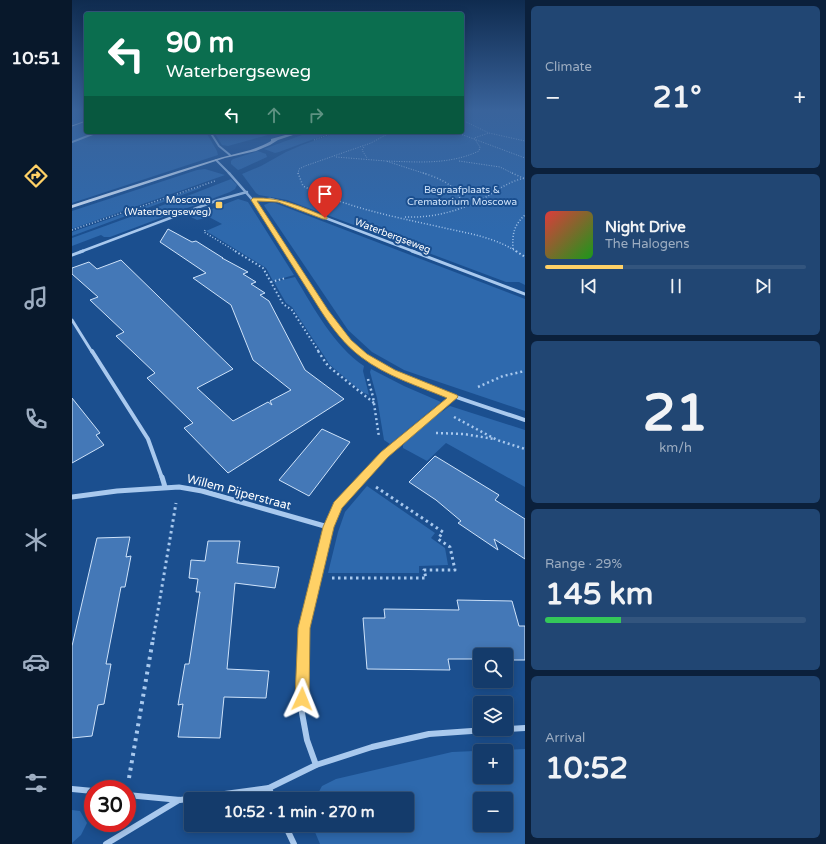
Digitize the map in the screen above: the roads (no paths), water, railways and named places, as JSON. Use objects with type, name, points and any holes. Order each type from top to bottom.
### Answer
[{"type":"main road","points":[[72,207],[230,155],[253,150]]},
{"type":"street","points":[[224,150],[230,155]]},
{"type":"street","points":[[216,160],[234,174],[253,200],[336,327],[354,346],[373,362],[392,372],[454,397],[525,420]]},
{"type":"street","points":[[72,255],[218,200],[247,192]]},
{"type":"street","name":"Waterbergseweg","points":[[253,200],[270,199],[286,203],[525,294]]},
{"type":"street","points":[[72,320],[148,439],[165,487]]},
{"type":"street","points":[[316,765],[307,740],[302,713],[304,628],[328,527],[338,505],[384,454],[454,397]]},
{"type":"street","name":"Willem Pijperstraat","points":[[72,497],[117,491],[179,487],[202,491],[328,527]]},
{"type":"street","points":[[513,729],[525,728]]},
{"type":"street","points":[[136,796],[180,800],[269,788],[316,765],[372,747],[429,734],[473,731]]},
{"type":"street","points":[[269,788],[270,792]]},
{"type":"street","points":[[72,789],[84,790]]},
{"type":"street","points":[[106,844],[180,800]]},
{"type":"street","points":[[288,832],[294,844]]},
{"type":"place","name":"Moscowa (Waterbergseweg)","points":[[219,205]]},
{"type":"park label","name":"Begraafplaats & Crematorium Moscowa","points":[[462,194]]}]
